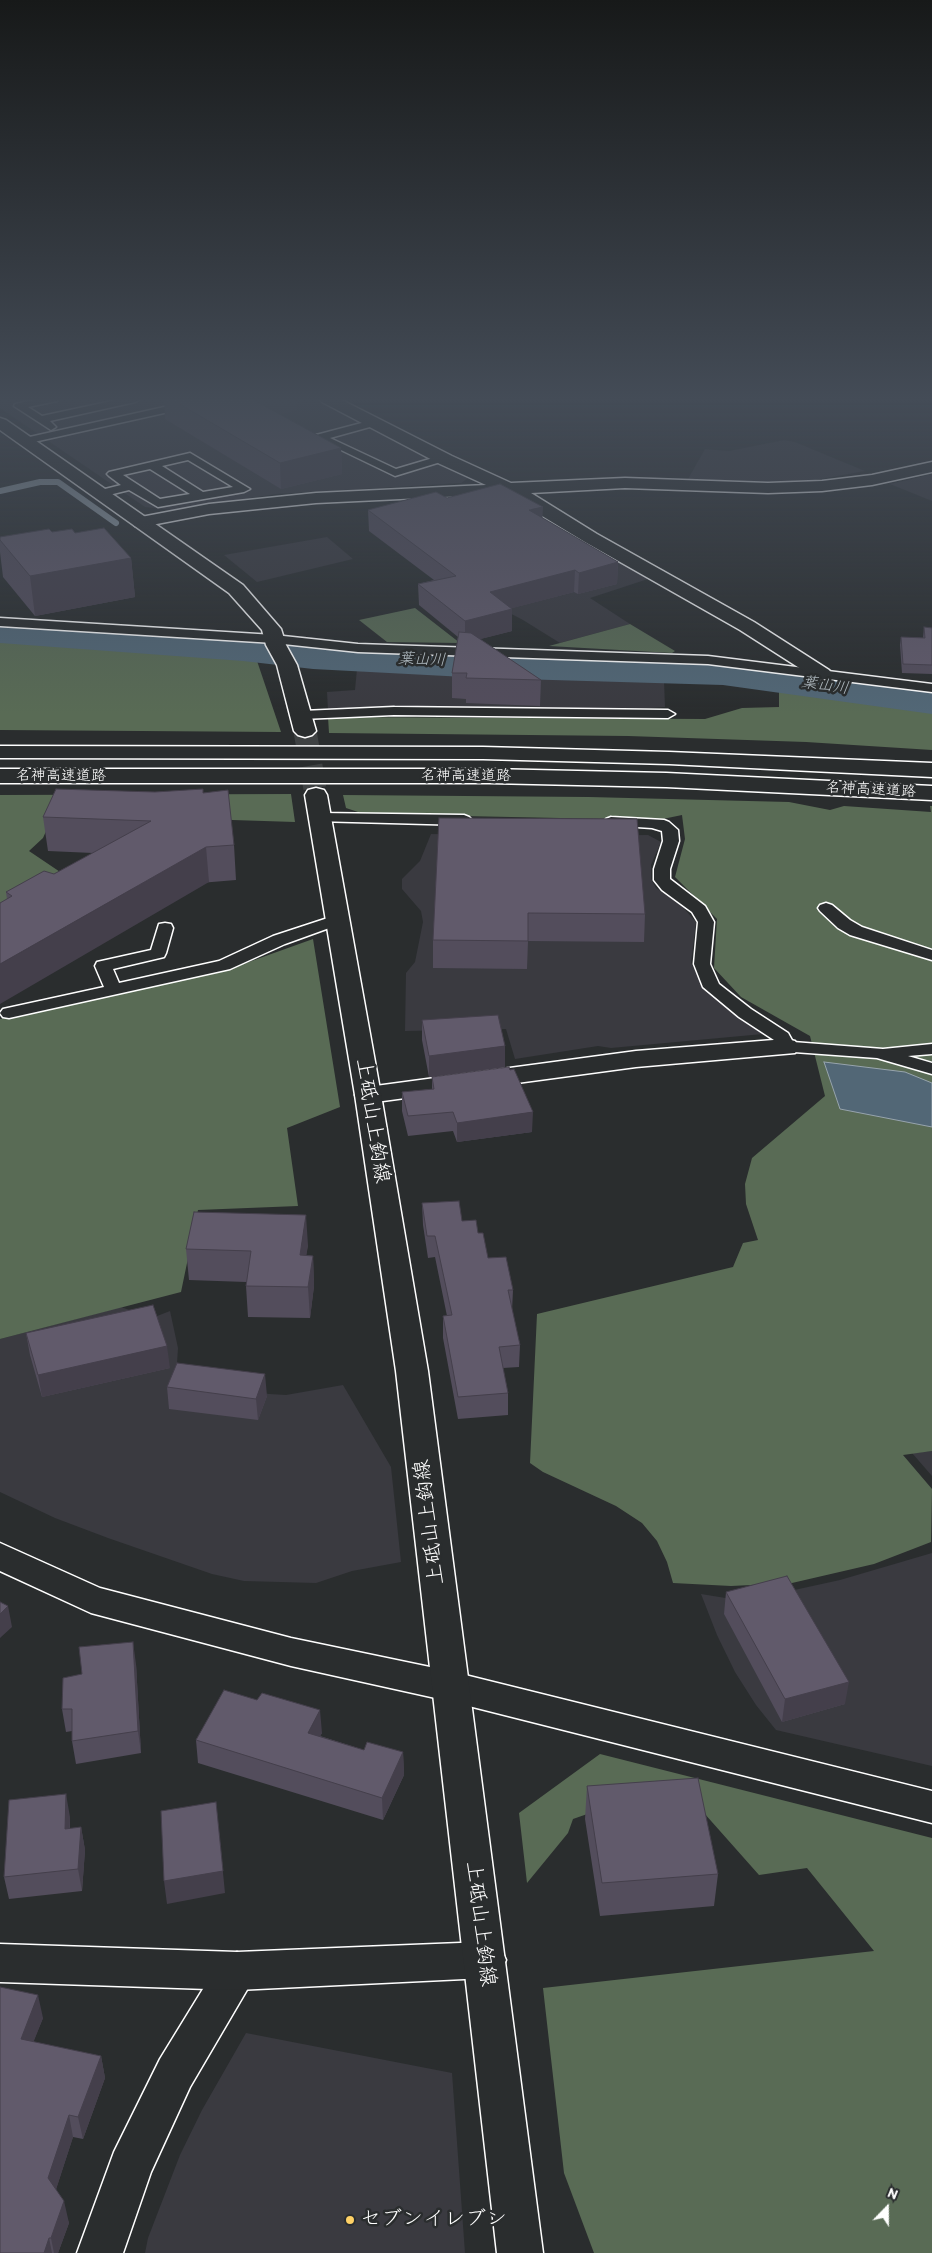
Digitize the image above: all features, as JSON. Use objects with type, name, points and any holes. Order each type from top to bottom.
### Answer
[{"type":"main road","points":[[116,504],[236,589],[270,629],[287,665],[303,723]]},
{"type":"main road","points":[[141,522],[209,508],[243,504]]},
{"type":"main road","points":[[537,504],[591,538],[747,626],[822,674]]},
{"type":"main road","name":"名神高速道路","points":[[0,752],[493,754],[669,758],[932,770]]},
{"type":"main road","name":"名神高速道路","points":[[0,776],[489,776],[666,780],[932,793]]},
{"type":"main road","name":"上砥山上鈎線","points":[[318,806],[368,1095],[412,1371],[449,1686],[486,1960],[520,2253]]},
{"type":"main road","points":[[368,1095],[636,1059],[786,1047]]},
{"type":"main road","points":[[0,1556],[91,1599],[291,1652],[449,1686],[932,1806]]},
{"type":"main road","points":[[0,1963],[237,1971],[486,1960]]},
{"type":"main road","points":[[100,2253],[130,2167],[175,2072],[237,1971]]},
{"type":"lane","points":[[0,622],[358,648],[708,660],[932,688]]},
{"type":"lane","points":[[303,723],[394,711],[668,714]]},
{"type":"lane","points":[[318,806],[476,820]]},
{"type":"lane","points":[[593,822],[652,823],[664,825],[670,830],[671,841],[662,869],[662,880],[699,909],[706,922],[702,964],[712,987],[782,1037],[786,1047],[878,1053],[932,1049]]},
{"type":"lane","points":[[826,908],[844,924],[856,931],[932,955]]},
{"type":"lane","points":[[9,1013],[224,965],[279,940],[337,920]]},
{"type":"lane","points":[[114,990],[103,966],[158,953],[165,928]]},
{"type":"lane","points":[[878,1053],[932,1069]]},
{"type":"shaded area","points":[[141,504],[210,504],[172,510],[145,507]]},
{"type":"shaded area","points":[[327,537],[353,559],[257,582],[224,555]]},
{"type":"shaded area","points":[[608,556],[651,578],[590,598],[630,624],[560,643],[523,620],[469,592]]},
{"type":"shaded area","points":[[357,669],[664,681],[665,707],[622,710],[402,707],[328,710],[327,692],[355,690]]},
{"type":"shaded area","points":[[431,834],[648,835],[661,842],[651,865],[651,879],[656,888],[680,904],[696,922],[691,963],[702,984],[728,1008],[763,1034],[611,1048],[598,1046],[515,1059],[506,1029],[405,1031],[406,973],[415,962],[423,922],[421,911],[402,889],[402,879],[420,861]]},
{"type":"shaded area","points":[[121,1307],[152,1318],[170,1311],[178,1348],[176,1379],[286,1395],[343,1385],[391,1467],[401,1562],[352,1571],[316,1583],[244,1581],[212,1574],[108,1538],[55,1518],[0,1492],[0,1339]]},
{"type":"shaded area","points":[[932,1451],[932,1476],[912,1453]]},
{"type":"shaded area","points":[[932,1553],[932,1766],[776,1730],[756,1705],[735,1672],[717,1635],[701,1594],[744,1601],[840,1580]]},
{"type":"shaded area","points":[[246,2033],[452,2073],[465,2253],[145,2253],[148,2238],[180,2155],[202,2110]]},
{"type":"green space","points":[[415,608],[460,643],[387,642],[359,620]]},
{"type":"green space","points":[[630,624],[675,651],[672,653],[549,646]]},
{"type":"green space","points":[[0,636],[255,655],[281,732],[0,730]]},
{"type":"green space","points":[[752,679],[932,706],[932,750],[806,742],[628,736],[329,733],[328,717],[705,719],[742,708],[779,707],[779,692],[750,688]]},
{"type":"green space","points":[[291,794],[295,822],[170,818],[51,820],[43,838],[29,851],[75,882],[0,915],[0,795]]},
{"type":"green space","points":[[343,795],[589,797],[789,802],[830,810],[844,806],[931,812],[930,806],[932,806],[932,1451],[903,1455],[932,1489],[931,1542],[874,1564],[792,1583],[731,1586],[673,1583],[667,1562],[657,1541],[642,1523],[616,1506],[543,1472],[530,1463],[537,1314],[733,1267],[743,1243],[758,1240],[746,1204],[745,1184],[752,1158],[825,1096],[810,1036],[741,997],[714,968],[717,919],[675,877],[685,839],[682,815],[658,820],[364,814],[346,808]]},
{"type":"green space","points":[[313,939],[340,1107],[287,1128],[298,1206],[198,1210],[181,1292],[0,1339],[0,1019],[221,972]]},
{"type":"green space","points":[[600,1754],[932,1838],[932,2253],[594,2253],[564,2173],[543,1988],[874,1951],[807,1868],[759,1875],[704,1813],[653,1791],[573,1819],[568,1833],[527,1883],[519,1813]]},
{"type":"water","points":[[824,1062],[905,1072],[932,1083],[932,1127],[840,1109]]},
{"type":"building","points":[[390,504],[538,504],[543,507],[529,510],[618,562],[579,573],[575,570],[490,592],[512,609],[465,621],[418,584],[456,576],[368,510]]},
{"type":"building","points":[[104,528],[131,558],[30,576],[0,540],[0,537],[49,529],[52,532],[72,529],[75,533]]},
{"type":"building","points":[[924,627],[932,628],[932,665],[903,664],[901,637],[925,638]]},
{"type":"building","points":[[459,632],[471,633],[541,680],[466,678],[467,673],[452,673]]},
{"type":"building","points":[[56,789],[155,792],[203,789],[203,793],[228,790],[234,845],[206,847],[0,964],[0,903],[12,896],[6,892],[44,871],[54,874],[151,821],[43,817]]},
{"type":"building","points":[[439,818],[637,819],[645,914],[528,913],[528,941],[433,940]]},
{"type":"building","points":[[498,1015],[505,1046],[429,1056],[422,1020]]},
{"type":"building","points":[[509,1067],[510,1070],[514,1069],[533,1112],[457,1123],[453,1112],[408,1116],[402,1092],[434,1089],[432,1077]]},
{"type":"building","points":[[459,1201],[462,1221],[476,1220],[478,1233],[483,1233],[488,1258],[506,1257],[513,1290],[508,1290],[520,1345],[499,1347],[508,1393],[458,1397],[443,1316],[452,1315],[435,1236],[427,1236],[422,1203]]},
{"type":"building","points":[[194,1212],[306,1215],[300,1255],[313,1256],[308,1287],[246,1286],[251,1251],[186,1249]]},
{"type":"building","points":[[153,1305],[167,1346],[38,1375],[26,1333]]},
{"type":"building","points":[[177,1363],[265,1374],[256,1399],[167,1387]]},
{"type":"building","points":[[787,1576],[849,1682],[785,1699],[726,1592]]},
{"type":"building","points":[[0,1602],[8,1606],[0,1614]]},
{"type":"building","points":[[133,1642],[138,1731],[72,1741],[72,1709],[62,1709],[63,1678],[82,1674],[79,1647]]},
{"type":"building","points":[[224,1690],[257,1700],[262,1693],[320,1710],[308,1733],[364,1750],[367,1742],[403,1752],[382,1798],[196,1740]]},
{"type":"building","points":[[698,1778],[718,1874],[602,1883],[587,1786]]},
{"type":"building","points":[[66,1794],[65,1829],[81,1827],[78,1869],[4,1877],[9,1800]]},
{"type":"building","points":[[216,1802],[223,1871],[164,1881],[161,1811]]},
{"type":"building","points":[[0,1987],[38,1995],[21,2039],[101,2056],[78,2117],[69,2115],[48,2178],[64,2201],[44,2253],[0,2253]]},
{"type":"waterway","points":[[89,504],[116,523]]},
{"type":"waterway","name":"葉山川","points":[[0,630],[243,648],[313,656],[484,665],[723,672],[932,701]]},
{"type":"tunnel","points":[[305,731],[316,795]]},
{"type":"place","name":"セブンイレブン","points":[[350,2220]]}]
